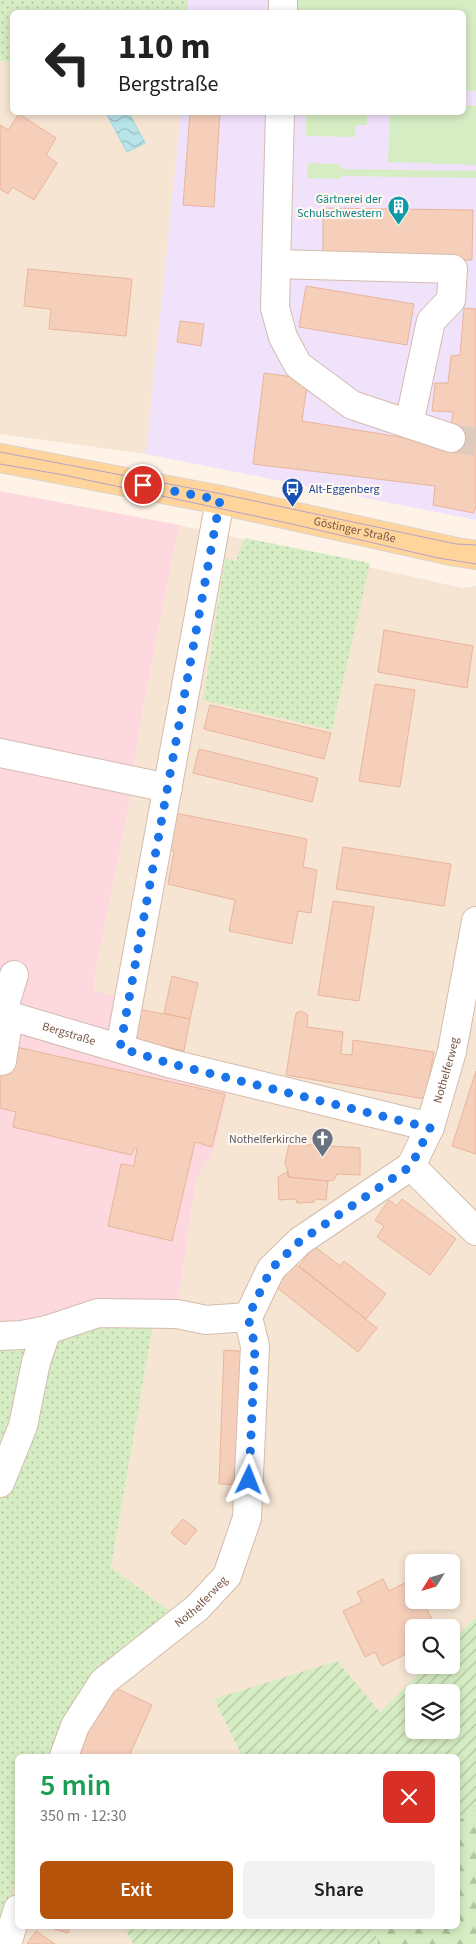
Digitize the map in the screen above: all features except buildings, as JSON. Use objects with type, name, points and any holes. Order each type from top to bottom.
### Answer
[{"type":"main road","name":"Göstinger Straße","points":[[0,458],[220,500],[476,555]]},
{"type":"street","points":[[280,115],[275,308],[282,337],[298,365],[352,405],[450,438]]},
{"type":"street","points":[[276,264],[453,269],[451,300],[431,321],[409,424]]},
{"type":"street","points":[[120,1048],[220,500]]},
{"type":"street","points":[[0,753],[168,788]]},
{"type":"street","name":"Nothelferweg","points":[[65,1754],[75,1726],[104,1682],[197,1608],[227,1576],[247,1518],[255,1346],[248,1317],[271,1269],[300,1241],[411,1166],[430,1128],[452,1051],[476,921]]},
{"type":"street","points":[[2,1061],[4,1014],[14,974]]},
{"type":"street","name":"Bergstraße","points":[[4,1014],[172,1064],[430,1128]]},
{"type":"street","points":[[411,1166],[476,1231]]},
{"type":"street","points":[[0,1483],[23,1426],[36,1362],[17,1331],[98,1313],[177,1314],[206,1320],[248,1317]]},
{"type":"street","points":[[7,1944],[15,1918]]},
{"type":"shaded area","points":[[188,0],[476,0],[476,520],[146,454],[181,115],[466,115],[466,10],[187,10]]},
{"type":"shaded area","points":[[0,61],[10,62],[10,115],[181,115],[146,454],[0,434]]},
{"type":"shaded area","points":[[0,491],[179,525],[142,715],[130,800],[95,974],[94,991],[129,999],[121,1048],[230,1078],[215,1147],[196,1181],[178,1303],[153,1325],[97,1328],[13,1348],[0,1348]]},
{"type":"shaded area","points":[[179,525],[463,588],[476,586],[476,1617],[460,1633],[460,1619],[405,1619],[405,1674],[419,1674],[409,1684],[405,1684],[405,1688],[380,1712],[214,1699],[241,1754],[56,1754],[111,1567],[153,1325],[178,1303],[196,1181],[215,1147],[172,1064],[93,991],[130,800],[142,715]]},
{"type":"shaded area","points":[[15,1884],[15,1929],[126,1929],[133,1944],[0,1944],[0,1934]]},
{"type":"green space","points":[[0,0],[188,0],[187,10],[10,10],[10,62],[0,61]]},
{"type":"green space","points":[[294,0],[476,0],[476,91],[466,90],[466,10],[293,10]]},
{"type":"green space","points":[[466,105],[476,106],[476,165],[388,162],[390,115],[466,115]]},
{"type":"green space","points":[[306,115],[367,115],[367,125],[356,125],[355,137],[306,136]]},
{"type":"green space","points":[[308,163],[340,164],[341,169],[476,171],[476,178],[341,176],[341,179],[307,178]]},
{"type":"green space","points":[[245,538],[370,563],[332,730],[203,700],[225,558],[236,561]]},
{"type":"green space","points":[[153,1325],[111,1567],[172,1613],[57,1754],[15,1754],[15,1884],[0,1934],[0,1348],[13,1348],[97,1328]]},
{"type":"green space","points":[[476,1617],[476,1811],[460,1819],[460,1754],[241,1754],[214,1699],[337,1661],[380,1712],[405,1688],[405,1739],[460,1739],[460,1684],[409,1684],[419,1674],[460,1674],[460,1633]]},
{"type":"green space","points":[[476,1811],[476,1944],[378,1944],[375,1929],[460,1929],[460,1819]]},
{"type":"green space","points":[[126,1929],[375,1929],[378,1944],[133,1944]]},
{"type":"water","points":[[107,115],[130,115],[145,143],[127,152]]},
{"type":"tunnel","points":[[451,438],[476,442]]},
{"type":"tram line","points":[[0,452],[222,494],[456,544],[476,545]]},
{"type":"tram line","points":[[0,464],[64,475],[292,524],[438,558],[476,564]]},
{"type":"place","name":"Gärtnerei der Schulschwestern","points":[[398,225]]},
{"type":"place","name":"Alt-Eggenberg","points":[[293,508]]},
{"type":"place","name":"Nothelferkirche","points":[[323,1158]]},
{"type":"route","points":[[143,485],[220,500],[120,1048],[172,1064],[430,1128],[411,1166],[300,1241],[271,1269],[248,1317],[255,1346],[249,1480]]}]
